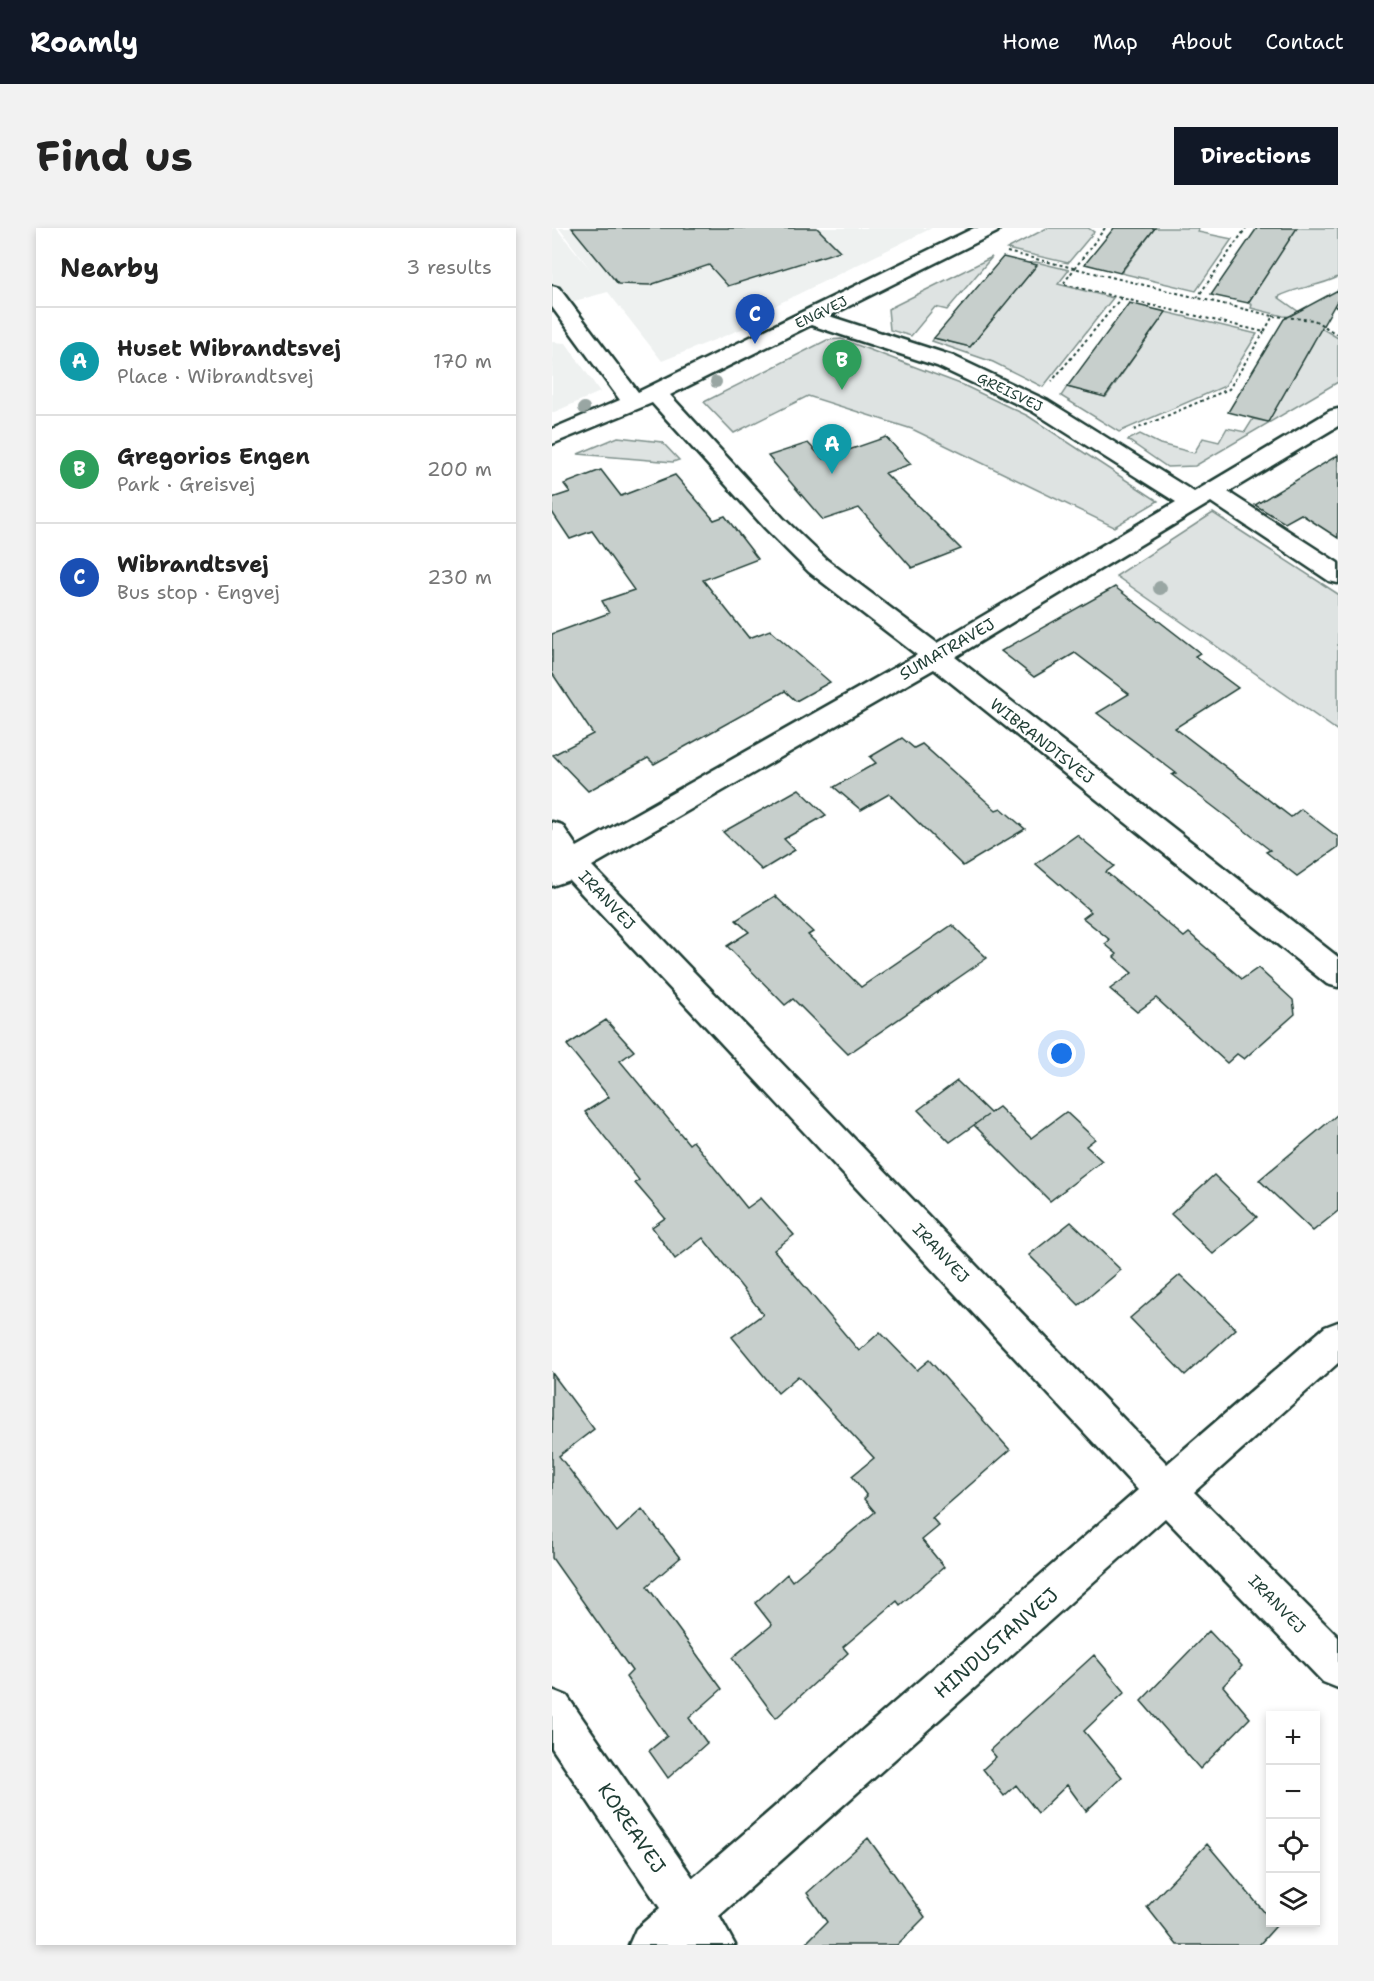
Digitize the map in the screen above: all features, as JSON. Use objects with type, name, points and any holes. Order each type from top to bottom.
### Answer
[{"type":"street","name":"ENGVEJ","points":[[552,437],[645,398],[982,232]]},
{"type":"street","name":"WIBRANDTSVEJ","points":[[552,292],[645,398],[818,566],[1338,975]]},
{"type":"street","name":"GREISVEJ","points":[[810,317],[945,361],[1033,403],[1101,444],[1202,497],[1338,575]]},
{"type":"street","name":"SUMATRAVEJ","points":[[562,869],[936,657],[1338,416]]},
{"type":"street","name":"IRANVEJ","points":[[552,833],[562,869],[1338,1667]]},
{"type":"street","name":"HINDUSTANVEJ","points":[[652,1945],[701,1929],[1167,1492],[1338,1339]]},
{"type":"street","name":"KOREAVEJ","points":[[552,1711],[701,1929]]},
{"type":"path","points":[[1105,228],[1063,284],[1264,332]]},
{"type":"path","points":[[1197,298],[1246,228]]},
{"type":"path","points":[[982,232],[997,250],[1273,316],[1314,320],[1338,335]]},
{"type":"path","points":[[1033,403],[1121,298]]},
{"type":"path","points":[[1101,444],[1229,389],[1273,316]]},
{"type":"shaded area","points":[[552,228],[556,228],[590,269],[559,228],[932,228],[776,305],[754,324],[662,361],[608,292],[552,307]]},
{"type":"shaded area","points":[[1047,228],[1088,228],[1094,232],[1068,263],[1007,249]]},
{"type":"shaded area","points":[[1155,228],[1199,228],[1198,232],[1232,239],[1196,291],[1121,273]]},
{"type":"shaded area","points":[[1296,228],[1338,228],[1338,277],[1278,297],[1306,317],[1283,316],[1251,308],[1252,305],[1248,303]]},
{"type":"shaded area","points":[[992,257],[947,310],[935,307],[911,336],[890,330],[888,309]]},
{"type":"shaded area","points":[[1036,262],[1069,270],[1058,284],[1113,298],[1043,387],[993,362],[932,341],[934,338],[970,347],[1031,272],[1023,270],[1029,263]]},
{"type":"shaded area","points":[[1157,310],[1257,334],[1225,386],[1119,432],[1061,396],[1067,387],[1106,397],[1160,320]]},
{"type":"shaded area","points":[[1311,322],[1338,338],[1338,382],[1195,466],[1167,467],[1128,440],[1140,434],[1160,444],[1194,453],[1203,438],[1219,442],[1227,428],[1245,432],[1253,419],[1268,422],[1313,343]]},
{"type":"shaded area","points":[[841,339],[963,385],[1028,416],[1158,501],[1114,527],[912,429],[808,396],[734,433],[704,402],[827,340]]},
{"type":"shaded area","points":[[552,342],[566,343],[600,392],[552,413]]},
{"type":"shaded area","points":[[618,437],[662,442],[679,460],[673,462],[578,454]]},
{"type":"shaded area","points":[[1213,513],[1338,594],[1338,731],[1116,576]]},
{"type":"building","points":[[572,228],[817,228],[840,251],[728,286],[709,265],[650,285],[618,284]]},
{"type":"building","points":[[1114,228],[1155,228],[1120,273],[1085,264]]},
{"type":"building","points":[[1257,228],[1297,228],[1248,303],[1211,295]]},
{"type":"building","points":[[1003,257],[1037,265],[970,347],[934,338]]},
{"type":"building","points":[[1338,290],[1338,299],[1268,422],[1228,412],[1284,319]]},
{"type":"building","points":[[1129,303],[1166,312],[1105,397],[1067,387]]},
{"type":"building","points":[[886,437],[911,464],[885,473],[961,549],[912,568],[859,508],[823,520],[768,456],[808,443],[823,459]]},
{"type":"building","points":[[1338,455],[1338,538],[1301,514],[1285,523],[1255,505]]},
{"type":"building","points":[[601,470],[621,496],[675,475],[714,520],[725,516],[758,559],[703,580],[749,638],[770,630],[830,682],[796,701],[785,691],[654,764],[648,758],[588,791],[553,755],[593,734],[552,673],[552,634],[609,613],[602,601],[634,590],[592,531],[570,539],[552,512],[552,498],[570,492],[564,484]]},
{"type":"building","points":[[1115,587],[1200,653],[1195,656],[1238,688],[1175,728],[1291,817],[1301,809],[1338,837],[1338,847],[1297,876],[1266,852],[1270,850],[1172,775],[1176,773],[1097,713],[1129,694],[1075,653],[1034,677],[1001,651]]},
{"type":"building","points":[[902,738],[914,748],[922,744],[996,810],[1001,808],[1025,829],[963,866],[889,794],[861,810],[834,787],[876,763],[870,757]]},
{"type":"building","points":[[799,789],[826,815],[784,839],[795,850],[762,870],[723,832]]},
{"type":"building","points":[[1077,835],[1114,866],[1106,872],[1184,937],[1189,933],[1242,979],[1258,968],[1293,1000],[1295,1014],[1244,1059],[1237,1054],[1227,1063],[1156,998],[1137,1012],[1110,989],[1132,973],[1114,957],[1117,954],[1105,944],[1110,940],[1083,918],[1091,912],[1036,864]]},
{"type":"building","points":[[775,896],[813,932],[808,935],[861,987],[952,925],[987,958],[848,1054],[793,999],[785,1005],[727,946],[749,932],[736,920]]},
{"type":"building","points":[[606,1020],[634,1051],[620,1061],[689,1144],[693,1141],[747,1208],[761,1198],[794,1235],[774,1250],[859,1351],[880,1332],[917,1370],[929,1360],[1010,1450],[932,1518],[939,1526],[922,1540],[944,1567],[900,1605],[897,1601],[843,1647],[848,1653],[776,1718],[732,1658],[772,1625],[755,1603],[787,1574],[792,1581],[875,1512],[864,1499],[867,1496],[852,1476],[874,1458],[798,1376],[778,1393],[732,1337],[763,1314],[703,1238],[675,1259],[652,1227],[665,1218],[635,1183],[639,1180],[585,1112],[609,1097],[567,1045]]},
{"type":"building","points":[[957,1081],[990,1113],[999,1107],[1031,1138],[1066,1112],[1095,1139],[1086,1146],[1102,1161],[1050,1201],[974,1125],[988,1115],[950,1142],[918,1110]]},
{"type":"building","points":[[1338,1114],[1338,1211],[1313,1231],[1259,1180]]},
{"type":"building","points":[[1214,1175],[1257,1217],[1213,1254],[1171,1214]]},
{"type":"building","points":[[1071,1222],[1121,1270],[1079,1305],[1029,1255]]},
{"type":"building","points":[[1180,1275],[1236,1329],[1185,1375],[1130,1318]]},
{"type":"building","points":[[552,1373],[594,1429],[559,1456],[617,1532],[642,1509],[680,1558],[647,1586],[722,1689],[689,1718],[707,1743],[668,1778],[649,1751],[667,1736],[626,1677],[632,1671],[552,1558]]},
{"type":"building","points":[[1209,1631],[1242,1666],[1223,1686],[1250,1718],[1200,1769],[1141,1701]]},
{"type":"building","points":[[1094,1655],[1125,1692],[1084,1731],[1122,1777],[1086,1811],[1067,1785],[1038,1813],[1016,1785],[1004,1796],[983,1769],[996,1757],[990,1750]]},
{"type":"building","points":[[868,1838],[925,1917],[897,1945],[804,1945],[827,1922],[807,1893]]},
{"type":"building","points":[[1207,1844],[1266,1914],[1266,1927],[1275,1927],[1259,1945],[1177,1945],[1147,1907]]},
{"type":"place","name":"Wibrandtsvej","points":[[755,344]]},
{"type":"place","name":"Gregorios Engen","points":[[842,390]]},
{"type":"place","name":"Huset Wibrandtsvej","points":[[832,474]]}]
